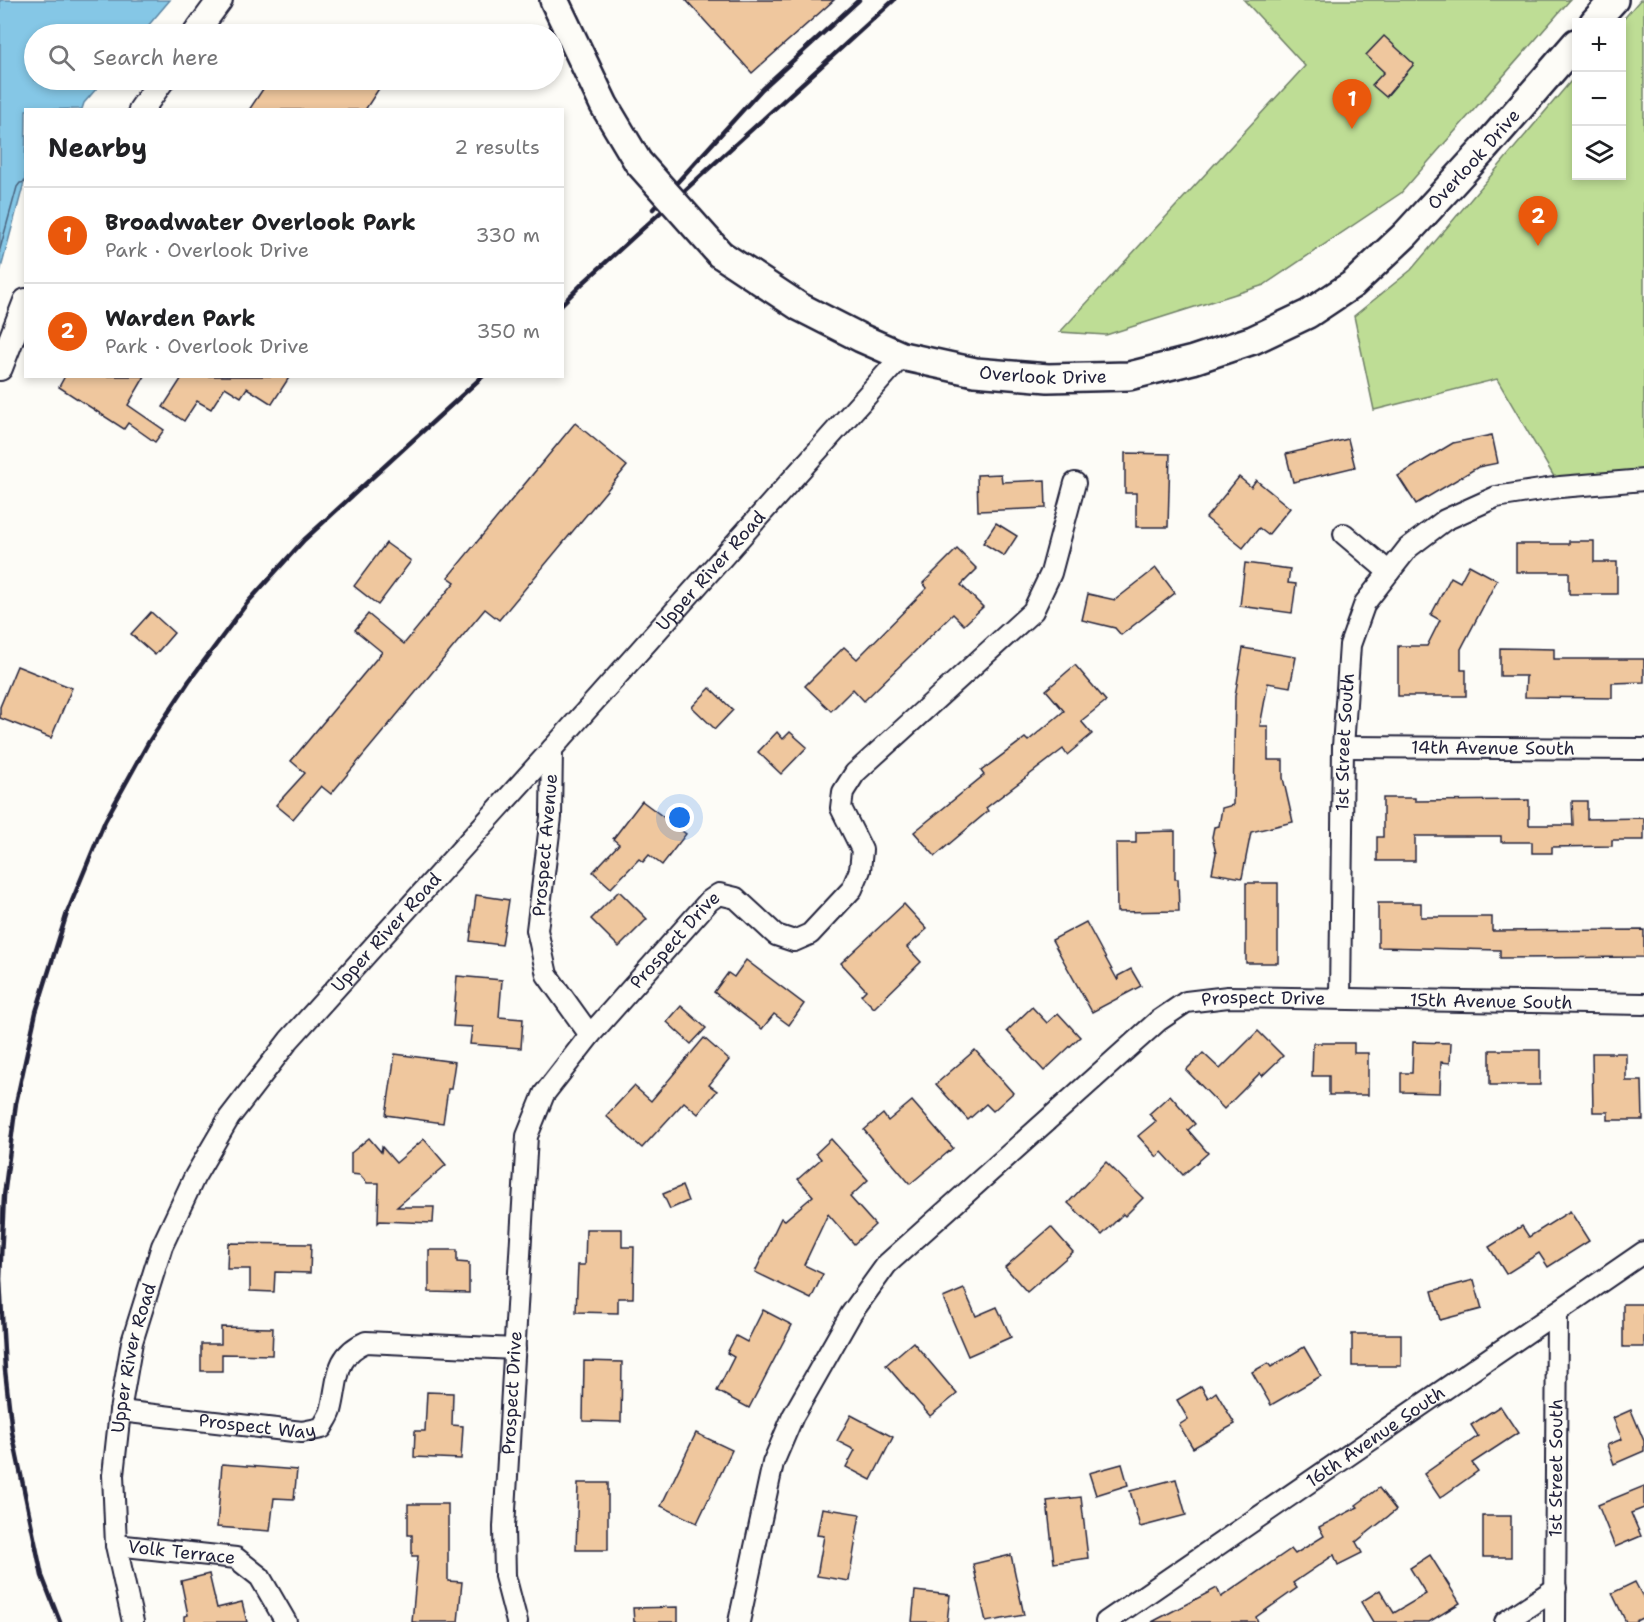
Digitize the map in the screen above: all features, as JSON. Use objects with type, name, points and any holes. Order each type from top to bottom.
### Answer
[{"type":"main road","name":"Overlook Drive","points":[[554,0],[604,105],[638,162],[720,254],[800,307],[902,356],[975,372],[1048,378],[1129,376],[1193,360],[1253,340],[1308,314],[1353,284],[1405,235],[1572,48]]},
{"type":"main road","points":[[1598,18],[1614,0]]},
{"type":"street","points":[[202,24],[220,0]]},
{"type":"street","points":[[142,108],[155,90]]},
{"type":"street","points":[[0,368],[24,306]]},
{"type":"street","name":"Upper River Road","points":[[133,1622],[116,1545],[114,1475],[120,1411],[132,1341],[162,1246],[194,1178],[229,1118],[289,1040],[902,356]]},
{"type":"street","name":"1st Street South","points":[[1340,998],[1343,747],[1350,645],[1365,603],[1408,548],[1445,520],[1496,497],[1560,487],[1644,480]]},
{"type":"street","name":"Prospect Drive","points":[[517,1622],[505,1576],[504,1527],[527,1136],[544,1094],[590,1035],[709,901],[719,894],[736,898],[776,935],[794,941],[810,934],[852,889],[861,870],[862,850],[841,808],[843,792],[855,773],[1033,611],[1052,573],[1075,483]]},
{"type":"street","points":[[1344,534],[1389,572]]},
{"type":"street","name":"14th Avenue South","points":[[1343,747],[1644,749]]},
{"type":"street","name":"Prospect Avenue","points":[[552,749],[551,817],[537,930],[547,975],[590,1035]]},
{"type":"street","name":"Prospect Drive","points":[[739,1622],[773,1463],[792,1416],[851,1314],[886,1264],[1158,1021],[1186,1002],[1228,997],[1340,998]]},
{"type":"street","name":"15th Avenue South","points":[[1340,998],[1644,1004]]},
{"type":"street","name":"16th Avenue South","points":[[1106,1622],[1644,1252]]},
{"type":"street","name":"1st Street South","points":[[1556,1622],[1557,1312]]},
{"type":"street","name":"Prospect Way","points":[[120,1411],[302,1432],[322,1428],[330,1413],[341,1361],[353,1347],[366,1342],[515,1349]]},
{"type":"street","name":"Volk Terrace","points":[[116,1545],[236,1558],[260,1577],[286,1622]]},
{"type":"street","points":[[1505,1622],[1556,1588]]},
{"type":"green space","points":[[1244,0],[1570,0],[1401,193],[1264,285],[1106,335],[1060,332],[1305,66]]},
{"type":"green space","points":[[1640,0],[1644,0],[1644,480],[1560,487],[1497,379],[1374,410],[1354,316],[1411,270],[1572,80],[1572,180],[1626,180],[1624,18]]},
{"type":"water","points":[[0,0],[170,0],[150,24],[24,24],[24,90],[95,90],[82,108],[24,108],[24,183],[0,272]]},
{"type":"building","points":[[686,0],[834,0],[752,73]]},
{"type":"building","points":[[1384,36],[1414,64],[1386,97],[1372,85],[1384,72],[1366,55]]},
{"type":"building","points":[[262,90],[378,90],[366,108],[250,108]]},
{"type":"building","points":[[64,378],[144,378],[128,405],[164,430],[155,442],[128,423],[124,429],[59,387]]},
{"type":"building","points":[[182,378],[289,378],[272,404],[247,388],[241,397],[225,387],[211,409],[197,401],[184,421],[163,407]]},
{"type":"building","points":[[575,423],[627,466],[499,620],[485,609],[331,794],[321,786],[293,819],[276,805],[305,773],[291,761],[382,652],[355,630],[368,614],[404,644],[455,582],[448,577]]},
{"type":"building","points":[[1492,435],[1498,463],[1478,467],[1416,504],[1398,476],[1453,443]]},
{"type":"building","points":[[1348,439],[1355,467],[1293,482],[1286,454]]},
{"type":"building","points":[[1125,453],[1170,454],[1168,527],[1136,527],[1136,493],[1125,493]]},
{"type":"building","points":[[1001,474],[1002,482],[1045,480],[1046,508],[978,511],[977,475]]},
{"type":"building","points":[[1239,477],[1251,487],[1256,480],[1290,508],[1268,535],[1259,528],[1243,548],[1206,518]]},
{"type":"building","points":[[996,523],[1017,536],[1004,556],[983,543]]},
{"type":"building","points":[[1569,541],[1594,541],[1594,562],[1617,562],[1617,594],[1569,594],[1569,572],[1516,572],[1516,544],[1569,544]]},
{"type":"building","points":[[386,543],[411,561],[378,605],[354,586]]},
{"type":"building","points":[[957,549],[977,569],[961,585],[983,607],[964,625],[953,614],[864,701],[853,689],[831,711],[805,686],[844,647],[857,659],[927,588],[923,583]]},
{"type":"building","points":[[1245,563],[1290,569],[1288,583],[1296,584],[1292,613],[1240,606]]},
{"type":"building","points":[[1469,565],[1497,580],[1461,649],[1461,670],[1466,670],[1466,696],[1398,696],[1398,646],[1427,646],[1440,620],[1431,615],[1451,577],[1460,582]]},
{"type":"building","points":[[1156,568],[1175,593],[1121,635],[1115,628],[1082,620],[1088,594],[1115,600]]},
{"type":"building","points":[[151,612],[174,633],[155,655],[131,634]]},
{"type":"building","points":[[1243,648],[1296,657],[1290,687],[1268,683],[1260,726],[1268,726],[1268,760],[1283,760],[1283,778],[1293,822],[1251,832],[1242,878],[1212,873],[1216,853],[1212,837],[1214,827],[1219,826],[1222,808],[1233,805],[1235,696]]},
{"type":"building","points":[[1500,648],[1554,649],[1554,659],[1644,659],[1644,682],[1612,683],[1612,698],[1525,697],[1526,676],[1500,676]]},
{"type":"building","points":[[1075,665],[1106,701],[1081,721],[1092,734],[1067,755],[1063,749],[986,808],[988,811],[935,856],[914,832],[984,775],[981,771],[1025,738],[1028,741],[1064,711],[1046,690]]},
{"type":"building","points":[[17,666],[72,688],[51,738],[0,718],[0,707]]},
{"type":"building","points":[[710,688],[733,710],[715,729],[692,707]]},
{"type":"building","points":[[777,732],[783,739],[790,732],[807,747],[781,774],[758,752]]},
{"type":"building","points":[[1383,798],[1415,798],[1415,801],[1529,800],[1529,825],[1573,825],[1572,801],[1587,801],[1587,819],[1644,818],[1644,840],[1612,840],[1612,846],[1552,847],[1552,853],[1532,853],[1532,842],[1501,842],[1501,836],[1415,836],[1415,861],[1377,861],[1377,837],[1383,837]]},
{"type":"building","points":[[642,801],[686,834],[662,865],[649,855],[643,862],[639,859],[611,888],[593,872],[619,844],[613,839]]},
{"type":"building","points":[[1175,831],[1175,879],[1178,879],[1179,911],[1117,912],[1116,843],[1136,843],[1136,832]]},
{"type":"building","points":[[1246,883],[1278,883],[1278,963],[1246,963]]},
{"type":"building","points":[[619,891],[647,919],[619,947],[591,919]]},
{"type":"building","points":[[476,895],[509,900],[502,945],[470,941]]},
{"type":"building","points":[[1378,903],[1421,903],[1421,917],[1492,917],[1492,931],[1644,930],[1644,957],[1500,958],[1500,950],[1378,947]]},
{"type":"building","points":[[904,904],[927,929],[907,947],[921,962],[874,1008],[861,995],[866,990],[841,963]]},
{"type":"building","points":[[1086,922],[1118,981],[1118,976],[1131,969],[1141,986],[1092,1012],[1052,940]]},
{"type":"building","points":[[746,960],[804,1004],[789,1025],[774,1014],[762,1029],[714,992],[728,973],[734,977]]},
{"type":"building","points":[[457,976],[502,980],[499,1017],[523,1019],[521,1048],[470,1044],[472,1027],[453,1026]]},
{"type":"building","points":[[681,1006],[706,1028],[691,1044],[667,1022]]},
{"type":"building","points":[[1032,1007],[1047,1023],[1058,1013],[1080,1037],[1044,1071],[1007,1031]]},
{"type":"building","points":[[1258,1031],[1283,1056],[1262,1076],[1260,1073],[1224,1109],[1186,1070],[1203,1053],[1220,1069]]},
{"type":"building","points":[[704,1038],[729,1060],[709,1085],[717,1091],[698,1114],[684,1102],[642,1148],[606,1116],[634,1086],[651,1101]]},
{"type":"building","points":[[1413,1042],[1451,1043],[1450,1063],[1441,1062],[1440,1093],[1401,1092],[1401,1073],[1412,1073]]},
{"type":"building","points":[[1313,1043],[1354,1043],[1354,1053],[1368,1053],[1368,1095],[1329,1095],[1329,1076],[1312,1076]]},
{"type":"building","points":[[975,1050],[1013,1093],[993,1111],[986,1104],[968,1120],[936,1084]]},
{"type":"building","points":[[1490,1050],[1540,1050],[1540,1085],[1490,1085]]},
{"type":"building","points":[[1592,1053],[1626,1053],[1626,1081],[1642,1081],[1643,1120],[1608,1120],[1608,1112],[1593,1112]]},
{"type":"building","points":[[395,1054],[455,1062],[443,1123],[386,1115]]},
{"type":"building","points":[[1170,1095],[1195,1124],[1188,1130],[1208,1153],[1183,1175],[1162,1152],[1157,1157],[1138,1136],[1156,1121],[1149,1114]]},
{"type":"building","points":[[912,1101],[953,1148],[910,1184],[864,1130],[883,1114],[888,1121]]},
{"type":"building","points":[[369,1138],[381,1152],[382,1147],[396,1163],[424,1139],[446,1165],[397,1207],[434,1207],[433,1223],[380,1221],[378,1223],[379,1183],[367,1183],[360,1175],[351,1174],[351,1153]]},
{"type":"building","points":[[831,1139],[868,1180],[850,1197],[875,1225],[854,1244],[828,1214],[804,1265],[823,1274],[811,1299],[755,1272],[781,1218],[785,1220],[813,1196],[798,1179],[821,1159],[816,1153]]},
{"type":"building","points":[[1106,1162],[1143,1198],[1102,1235],[1068,1203]]},
{"type":"building","points":[[682,1186],[688,1201],[670,1209],[663,1194]]},
{"type":"building","points":[[1570,1211],[1589,1241],[1548,1267],[1539,1253],[1506,1274],[1489,1247],[1522,1226],[1529,1237]]},
{"type":"building","points":[[1051,1227],[1073,1252],[1027,1292],[1005,1267]]},
{"type":"building","points":[[586,1229],[622,1229],[622,1247],[634,1247],[633,1298],[618,1298],[618,1313],[576,1312],[578,1265],[585,1265]]},
{"type":"building","points":[[228,1243],[311,1244],[310,1273],[275,1272],[274,1292],[250,1291],[250,1269],[227,1269]]},
{"type":"building","points":[[429,1250],[457,1250],[457,1262],[469,1263],[469,1293],[429,1292]]},
{"type":"building","points":[[1474,1280],[1482,1309],[1440,1320],[1432,1291]]},
{"type":"building","points":[[964,1289],[976,1316],[997,1307],[1011,1337],[968,1356],[943,1298]]},
{"type":"building","points":[[1623,1304],[1644,1304],[1644,1347],[1623,1347]]},
{"type":"building","points":[[763,1310],[792,1325],[749,1408],[717,1391],[734,1357],[727,1353],[736,1336],[747,1342]]},
{"type":"building","points":[[221,1327],[273,1328],[272,1355],[222,1354],[222,1371],[201,1371],[201,1344],[221,1344]]},
{"type":"building","points":[[1352,1334],[1401,1334],[1401,1366],[1352,1366]]},
{"type":"building","points":[[913,1342],[957,1394],[930,1416],[886,1365]]},
{"type":"building","points":[[1304,1347],[1321,1376],[1271,1405],[1252,1372],[1268,1363],[1271,1367]]},
{"type":"building","points":[[584,1361],[622,1362],[621,1422],[583,1421]]},
{"type":"building","points":[[1201,1386],[1208,1398],[1216,1392],[1235,1424],[1193,1448],[1179,1425],[1188,1419],[1177,1400]]},
{"type":"building","points":[[427,1392],[453,1393],[452,1425],[463,1426],[461,1459],[414,1457],[415,1431],[425,1431]]},
{"type":"building","points":[[1500,1406],[1518,1433],[1472,1463],[1478,1471],[1440,1498],[1424,1474],[1478,1436],[1471,1425]]},
{"type":"building","points":[[1631,1410],[1644,1441],[1644,1451],[1614,1464],[1607,1445],[1622,1439],[1613,1418]]},
{"type":"building","points":[[851,1415],[893,1437],[871,1480],[846,1467],[855,1450],[837,1441]]},
{"type":"building","points":[[696,1433],[732,1450],[697,1523],[661,1506]]},
{"type":"building","points":[[222,1464],[297,1470],[294,1499],[274,1498],[270,1531],[217,1527]]},
{"type":"building","points":[[1122,1464],[1128,1485],[1096,1495],[1089,1473]]},
{"type":"building","points":[[1176,1479],[1186,1515],[1140,1527],[1130,1491]]},
{"type":"building","points":[[578,1483],[608,1483],[608,1550],[576,1550]]},
{"type":"building","points":[[1644,1486],[1644,1508],[1631,1513],[1641,1536],[1615,1547],[1598,1505]]},
{"type":"building","points":[[1379,1488],[1396,1510],[1356,1542],[1362,1553],[1338,1565],[1334,1555],[1293,1583],[1297,1588],[1256,1617],[1258,1622],[1152,1622],[1217,1588],[1221,1597],[1291,1549],[1295,1554],[1324,1536],[1319,1527],[1358,1507],[1356,1505]]},
{"type":"building","points":[[1081,1497],[1088,1558],[1054,1563],[1047,1501]]},
{"type":"building","points":[[408,1504],[448,1504],[448,1581],[462,1582],[458,1622],[412,1622],[418,1556],[412,1556],[412,1535],[408,1535]]},
{"type":"building","points":[[822,1508],[860,1514],[849,1581],[817,1576],[824,1536],[817,1535]]},
{"type":"building","points":[[1483,1516],[1511,1516],[1511,1557],[1483,1557]]},
{"type":"building","points":[[1011,1555],[1024,1615],[986,1622],[973,1564]]},
{"type":"building","points":[[1430,1555],[1460,1603],[1429,1622],[1373,1622],[1361,1602],[1380,1590],[1394,1613],[1426,1594],[1410,1568]]},
{"type":"building","points":[[209,1574],[217,1608],[242,1602],[247,1622],[184,1622],[184,1616],[188,1615],[181,1581]]},
{"type":"building","points":[[1635,1582],[1644,1599],[1644,1617],[1634,1622],[1626,1622],[1612,1593]]},
{"type":"building","points":[[915,1591],[950,1595],[947,1622],[912,1622]]},
{"type":"building","points":[[678,1607],[678,1622],[634,1622],[633,1608]]},
{"type":"railway","points":[[653,209],[762,89],[859,0]]},
{"type":"railway","points":[[564,302],[894,0]]},
{"type":"railway","points":[[60,1622],[42,1576],[12,1432],[5,1370],[0,1279],[4,1196],[16,1103],[36,1012],[67,913],[105,821],[148,743],[189,681],[248,602],[304,540],[481,378]]},
{"type":"place","name":"Broadwater Overlook Park","points":[[1352,129]]},
{"type":"place","name":"Warden Park","points":[[1538,246]]}]
